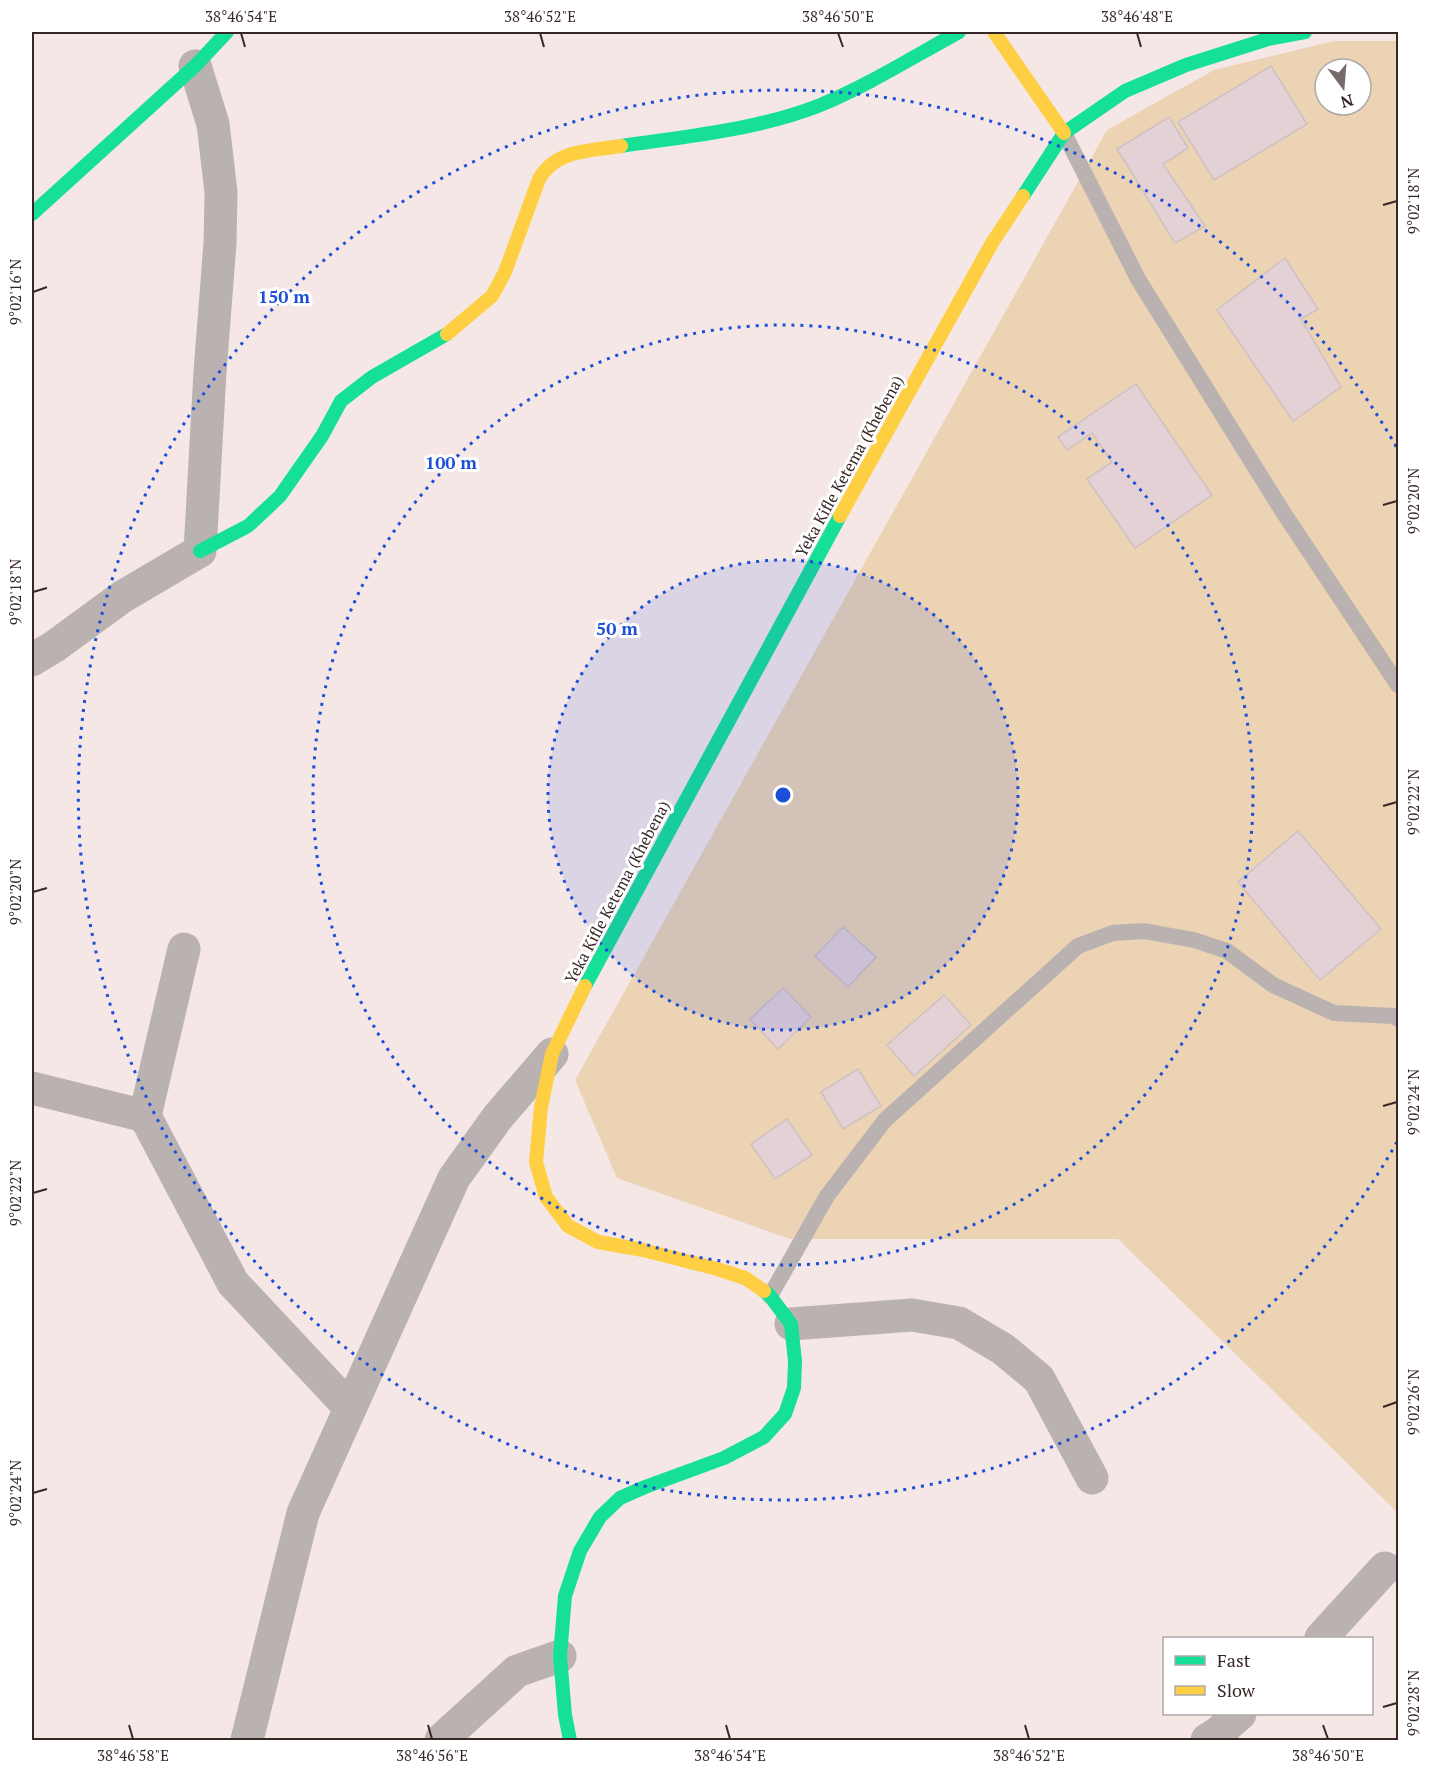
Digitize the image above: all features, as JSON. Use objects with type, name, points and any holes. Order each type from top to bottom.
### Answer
[{"type":"main road","points":[[32,214],[195,66],[227,32]]},
{"type":"main road","points":[[200,551],[248,526],[280,496],[322,436],[340,401],[372,377],[453,331],[492,296],[505,272],[539,179],[553,160],[566,155],[759,124],[817,106],[868,82],[960,32]]},
{"type":"main road","points":[[994,32],[1064,133]]},
{"type":"main road","name":"Yeka Kifle Ketema (Khebena)","points":[[791,1324],[770,1296],[745,1278],[643,1250],[598,1242],[568,1226],[546,1197],[536,1162],[541,1107],[552,1054],[582,991],[821,550],[986,253],[1064,133],[1125,91],[1186,65],[1268,39],[1305,32]]},
{"type":"main road","points":[[570,1740],[565,1715],[560,1656],[565,1596],[580,1551],[600,1516],[620,1498],[724,1458],[764,1437],[785,1414],[794,1388],[795,1360],[791,1324]]},
{"type":"street","points":[[32,660],[122,597],[200,551],[220,243],[221,192],[213,124],[195,66]]},
{"type":"street","points":[[184,949],[145,1116],[233,1283],[350,1408]]},
{"type":"street","points":[[247,1740],[303,1513],[454,1178],[497,1118],[552,1054]]},
{"type":"street","points":[[32,1088],[145,1116]]},
{"type":"street","points":[[791,1324],[912,1315],[959,1323],[1003,1349],[1039,1379],[1092,1478]]},
{"type":"street","points":[[1322,1637],[1385,1568]]},
{"type":"street","points":[[441,1740],[517,1671],[560,1656]]},
{"type":"street","points":[[1207,1740],[1238,1715]]},
{"type":"lane","points":[[1064,133],[1138,279],[1283,512],[1398,685]]},
{"type":"lane","points":[[770,1296],[827,1196],[885,1120],[1078,946],[1113,933],[1144,931],[1194,940],[1227,951],[1272,985],[1334,1014],[1393,1016],[1398,1019]]},
{"type":"shaded area","points":[[1334,41],[1398,41],[1398,1513],[1118,1239],[790,1239],[617,1178],[575,1080],[1107,130],[1214,70]]},
{"type":"building","points":[[1271,66],[1307,124],[1214,180],[1178,122]]},
{"type":"building","points":[[1169,117],[1188,148],[1163,164],[1205,226],[1175,243],[1117,149]]},
{"type":"building","points":[[1285,258],[1318,309],[1301,319],[1341,387],[1293,421],[1217,310]]},
{"type":"building","points":[[1136,384],[1212,495],[1135,548],[1087,479],[1112,462],[1092,433],[1067,450],[1058,437]]},
{"type":"building","points":[[1298,831],[1381,929],[1320,980],[1238,882]]},
{"type":"building","points":[[843,927],[876,957],[848,987],[815,956]]},
{"type":"building","points":[[783,988],[811,1017],[778,1049],[750,1019]]},
{"type":"building","points":[[944,995],[971,1025],[914,1076],[887,1045]]},
{"type":"building","points":[[858,1069],[881,1106],[843,1129],[821,1092]]},
{"type":"building","points":[[787,1119],[812,1155],[775,1179],[751,1144]]},
{"type":"traffic: fast","points":[[32,214],[195,66],[227,32]]},
{"type":"traffic: fast","points":[[621,146],[746,127],[818,106],[854,90],[959,32]]},
{"type":"traffic: fast","points":[[1023,196],[1064,133],[1125,91],[1186,65],[1268,39],[1305,32]]},
{"type":"traffic: fast","points":[[200,551],[248,526],[280,496],[322,436],[341,401],[372,377],[447,334]]},
{"type":"traffic: fast","points":[[585,986],[840,516]]},
{"type":"traffic: fast","points":[[570,1740],[565,1715],[560,1656],[565,1596],[580,1551],[600,1517],[620,1498],[724,1458],[764,1437],[785,1414],[794,1388],[795,1361],[791,1324],[764,1291]]},
{"type":"traffic: slow","points":[[994,32],[1064,133]]},
{"type":"traffic: slow","points":[[447,334],[492,296],[505,272],[539,179],[546,169],[575,153],[621,146]]},
{"type":"traffic: slow","points":[[840,516],[992,243],[1023,196]]},
{"type":"traffic: slow","points":[[585,986],[552,1054],[541,1107],[536,1162],[546,1197],[568,1226],[598,1242],[643,1250],[714,1268],[745,1278],[764,1291]]}]
